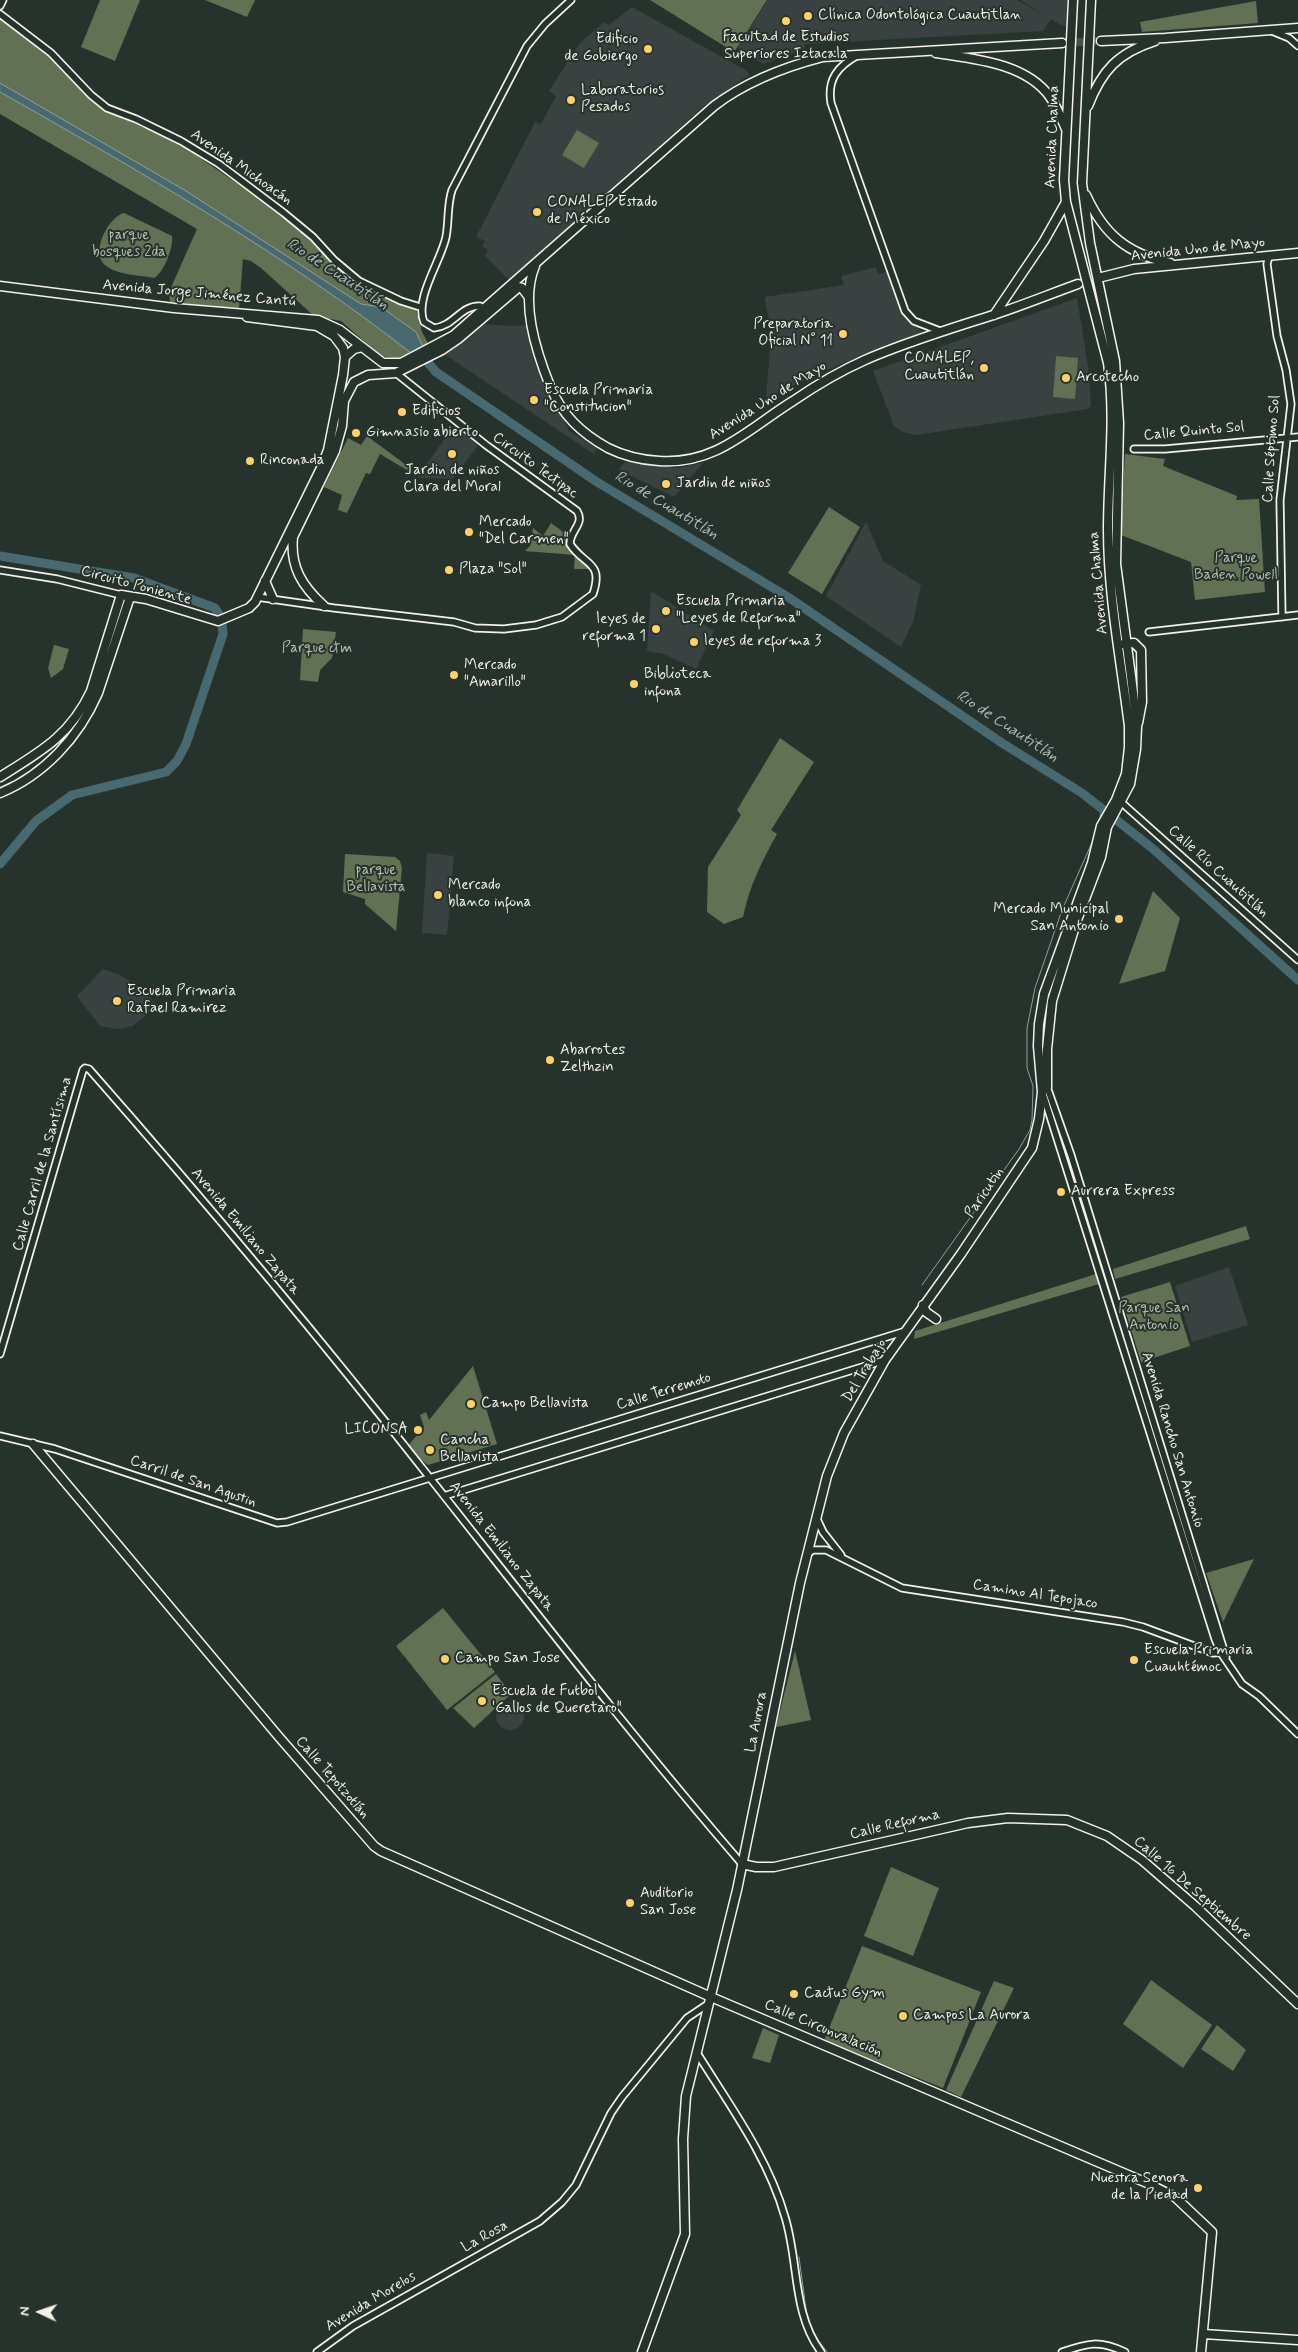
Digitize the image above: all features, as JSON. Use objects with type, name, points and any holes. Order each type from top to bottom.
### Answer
[{"type":"main road","name":"Avenida Chalma","points":[[1073,0],[1064,180],[1066,202],[1111,362],[1113,428],[1108,528],[1109,567],[1129,726],[1126,774],[1110,816]]},
{"type":"main road","name":"Avenida Chalma","points":[[1044,1090],[1038,1046],[1039,1024],[1044,994],[1092,863],[1101,826],[1122,803],[1130,784],[1134,766],[1137,727],[1116,564],[1119,423],[1082,182],[1091,0]]},
{"type":"main road","points":[[1101,41],[1298,28]]},
{"type":"main road","points":[[1086,113],[1107,69],[1134,49],[1164,38]]},
{"type":"main road","points":[[324,606],[309,593],[294,566],[293,537],[335,451],[342,426],[344,401],[354,382],[368,375],[396,373],[414,360],[458,339],[536,264],[714,106],[737,90],[760,78],[796,64],[824,57],[1062,43]]},
{"type":"main road","points":[[919,50],[974,59],[1022,74],[1036,83],[1050,97],[1066,131]]},
{"type":"main road","points":[[1082,182],[1096,214],[1113,237],[1143,254],[1177,264]]},
{"type":"main road","points":[[994,314],[1044,241],[1066,202]]},
{"type":"main road","name":"Avenida Uno de Mayo","points":[[1102,276],[1134,269],[1298,253]]},
{"type":"main road","points":[[528,298],[530,278],[536,264]]},
{"type":"main road","name":"Avenida Uno de Mayo","points":[[528,298],[542,364],[552,390],[572,422],[600,443],[631,457],[678,462],[698,459],[727,445],[792,401],[864,361],[940,332],[1078,284]]},
{"type":"main road","name":"Avenida Jorge Jiménez Cantú","points":[[0,286],[113,301],[243,315],[257,314],[318,320],[340,330],[383,363],[401,363],[414,360]]},
{"type":"main road","points":[[487,311],[519,287],[522,288],[528,298]]},
{"type":"main road","points":[[243,315],[254,319],[317,326],[340,342],[345,357],[328,450],[322,466],[257,597]]},
{"type":"main road","points":[[345,357],[354,349],[362,347]]},
{"type":"main road","points":[[368,375],[376,358]]},
{"type":"main road","points":[[343,375],[354,382]]},
{"type":"main road","points":[[266,581],[273,599]]},
{"type":"main road","points":[[0,777],[51,745],[68,727],[88,697],[121,595]]},
{"type":"main road","name":"Circuito Poniente","points":[[121,595],[146,599],[218,621],[249,608],[257,597]]},
{"type":"main road","points":[[0,793],[29,778],[60,752],[76,732],[92,707],[130,597]]},
{"type":"main road","points":[[1118,645],[1134,643],[1141,650],[1142,702],[1137,727]]},
{"type":"main road","points":[[51,745],[60,752]]},
{"type":"main road","name":"Paricutin","points":[[923,1305],[961,1254],[1032,1148],[1044,1090]]},
{"type":"main road","points":[[923,1305],[926,1312],[936,1319]]},
{"type":"main road","name":"Del Trabajo","points":[[835,1453],[885,1360],[923,1305]]},
{"type":"main road","name":"Calle Tepotzotlán","points":[[33,1444],[279,1738],[374,1846],[710,2000]]},
{"type":"main road","name":"La Aurora","points":[[642,2352],[685,2234],[684,2117],[686,2096],[742,1864],[807,1554],[835,1453]]},
{"type":"main road","name":"Calle Reforma","points":[[742,1864],[756,1867],[774,1867],[968,1823],[1008,1818],[1055,1818]]},
{"type":"main road","name":"Calle 16 De Septiembre","points":[[1055,1818],[1074,1822],[1107,1836],[1142,1860],[1195,1906],[1298,2004]]},
{"type":"main road","name":"Calle Circunvalación","points":[[710,2000],[925,2087],[1147,2183],[1175,2197],[1212,2232],[1203,2334]]},
{"type":"main road","points":[[1201,2352],[1203,2334],[1298,2340]]},
{"type":"street","points":[[0,6],[2,0]]},
{"type":"street","points":[[487,311],[480,306],[468,307],[446,325],[434,328],[424,322],[420,308],[446,238],[448,201],[452,190],[527,46],[545,24],[570,0]]},
{"type":"street","name":"Avenida Michoacán","points":[[0,14],[51,54],[91,95],[107,108],[136,119],[181,141],[219,164],[292,219],[359,281],[420,308]]},
{"type":"street","points":[[1270,30],[1289,38],[1298,46]]},
{"type":"street","points":[[861,54],[843,64],[833,76],[829,94],[831,103],[905,311],[914,321],[940,332]]},
{"type":"street","name":"Calle Séptimo Sol","points":[[1269,256],[1268,264],[1274,318],[1291,404],[1280,500],[1282,617]]},
{"type":"street","name":"Circuito Tectipac","points":[[324,606],[454,622],[475,628],[504,629],[536,625],[562,617],[593,594],[597,575],[594,567],[570,544],[572,533],[580,523],[580,517],[577,512],[486,445],[396,373]]},
{"type":"street","name":"Calle Quinto Sol","points":[[1134,449],[1166,449],[1298,437]]},
{"type":"street","name":"Circuito Poniente","points":[[0,570],[57,579],[121,595]]},
{"type":"street","points":[[257,597],[324,606]]},
{"type":"street","points":[[1149,632],[1298,615]]},
{"type":"street","name":"Calle Río Cuautitlán","points":[[1122,803],[1298,960]]},
{"type":"street","name":"Avenida Emiliano Zapata","points":[[85,1068],[143,1131],[263,1271],[742,1864]]},
{"type":"street","name":"Calle Carril de la Santísima","points":[[0,1354],[85,1068]]},
{"type":"street","name":"Avenida Rancho San Antonio","points":[[1044,1090],[1224,1654],[1242,1684],[1258,1696],[1298,1734]]},
{"type":"street","name":"Calle Terremoto","points":[[287,1522],[906,1330]]},
{"type":"street","points":[[444,1496],[885,1360]]},
{"type":"street","name":"Carril de San Agustin","points":[[0,1436],[91,1461],[264,1521],[287,1522]]},
{"type":"street","name":"Camino Al Tepojaco","points":[[816,1517],[823,1532],[842,1556]]},
{"type":"street","name":"Camino Al Tepojaco","points":[[807,1554],[813,1550],[826,1550],[842,1556],[875,1576],[902,1588],[1123,1622],[1143,1627],[1213,1653],[1224,1654]]},
{"type":"street","name":"La Rosa","points":[[440,2276],[543,2218],[567,2196],[587,2166],[608,2119],[622,2097],[687,2018],[710,2000]]},
{"type":"street","points":[[697,2054],[760,2154],[768,2173],[786,2218],[803,2320],[812,2341],[821,2352]]},
{"type":"street","name":"Avenida Morelos","points":[[317,2352],[339,2335],[440,2276]]},
{"type":"street","points":[[1062,2352],[1085,2344],[1097,2343],[1125,2352]]},
{"type":"shaded area","points":[[768,0],[1017,0],[1051,19],[1043,31],[805,44],[804,49],[763,64],[737,48]]},
{"type":"shaded area","points":[[1020,0],[1067,0],[1066,26],[1059,24]]},
{"type":"shaded area","points":[[632,7],[747,71],[749,75],[704,106],[509,280],[485,256],[488,250],[482,246],[485,241],[476,237],[535,122],[541,124],[556,96],[549,91],[579,44],[604,22],[609,25]]},
{"type":"shaded area","name":"Preparatoria Oficial N° 11","points":[[876,267],[878,274],[886,272],[897,302],[907,321],[923,332],[843,363],[766,398],[771,337],[765,297],[844,285],[841,276]]},
{"type":"shaded area","name":"CONALEP, Cuautitlán","points":[[1077,298],[1088,366],[1091,406],[1087,409],[916,435],[903,432],[894,426],[873,371]]},
{"type":"shaded area","name":"Escuela Primaria \"Constitucion\"","points":[[482,324],[531,325],[540,369],[569,431],[597,448],[594,454],[444,354]]},
{"type":"shaded area","name":"Jardin de niños Clara del Moral","points":[[457,422],[482,440],[453,479],[419,478],[418,476]]},
{"type":"shaded area","name":"Jardin de niños","points":[[625,462],[676,468],[703,463],[674,497],[619,470]]},
{"type":"shaded area","points":[[866,522],[883,561],[921,585],[913,622],[901,647],[826,596]]},
{"type":"shaded area","name":"Escuela Primaria \"Leyes de Reforma\"","points":[[651,591],[714,631],[696,669],[664,654],[647,651]]},
{"type":"shaded area","name":"Mercado blanco infona","points":[[427,853],[454,856],[447,935],[422,933]]},
{"type":"shaded area","name":"Escuela Primaria Rafael Ramirez","points":[[103,969],[120,975],[138,986],[158,1005],[133,1026],[118,1029],[100,1026],[77,996]]},
{"type":"shaded area","points":[[1229,1267],[1248,1325],[1192,1342],[1175,1286]]},
{"type":"shaded area","points":[[510,1702],[520,1706],[524,1716],[520,1726],[510,1730],[500,1726],[496,1716],[500,1706]]},
{"type":"green space","points":[[100,0],[140,0],[115,61],[81,47]]},
{"type":"green space","points":[[205,0],[255,0],[247,17]]},
{"type":"green space","points":[[650,0],[767,0],[734,52]]},
{"type":"green space","points":[[1256,1],[1258,23],[1142,32],[1140,22]]},
{"type":"green space","points":[[0,18],[48,55],[103,109],[181,145],[279,212],[311,239],[356,285],[376,295],[416,310],[422,332],[429,345],[399,359],[381,356],[341,321],[314,316],[261,268],[251,261],[243,259],[239,309],[170,302],[169,292],[197,229],[0,114]]},
{"type":"green space","points":[[577,130],[599,143],[584,168],[562,155]]},
{"type":"green space","name":"parque bosques 2da","points":[[124,213],[172,236],[168,259],[154,278],[115,271],[105,265],[101,259],[99,252],[100,244],[107,228],[112,221]]},
{"type":"green space","name":"Arcotecho","points":[[1056,356],[1078,358],[1075,399],[1053,397]]},
{"type":"green space","points":[[367,436],[413,470],[412,473],[380,454],[370,474],[366,473],[347,513],[338,510],[342,495],[324,487],[348,438],[361,445]]},
{"type":"green space","name":"Parque Baden Powell","points":[[1125,454],[1165,459],[1163,466],[1237,496],[1236,500],[1259,499],[1265,592],[1195,600],[1191,562],[1121,535]]},
{"type":"green space","points":[[829,507],[860,527],[822,594],[788,573]]},
{"type":"green space","points":[[551,523],[576,544],[596,569],[574,569],[575,555],[525,551],[530,546],[533,528],[543,536]]},
{"type":"green space","name":"Parque ctm","points":[[303,629],[336,632],[332,658],[320,670],[318,682],[300,680]]},
{"type":"green space","points":[[54,645],[69,649],[63,669],[51,678],[48,668]]},
{"type":"green space","points":[[780,738],[814,762],[771,830],[777,834],[757,874],[743,917],[724,924],[707,912],[708,867],[741,815],[737,810]]},
{"type":"green space","name":"parque Bellavista","points":[[345,854],[395,857],[400,861],[402,868],[396,931],[365,904],[365,899],[343,892]]},
{"type":"green space","points":[[1153,891],[1180,918],[1165,971],[1119,984]]},
{"type":"green space","points":[[1246,1226],[1250,1239],[1115,1279],[1113,1269]]},
{"type":"green space","points":[[1096,1274],[1099,1284],[914,1339],[915,1331]]},
{"type":"green space","name":"Parque San Antonio","points":[[1170,1282],[1190,1346],[1141,1362],[1121,1297]]},
{"type":"green space","points":[[473,1366],[497,1444],[428,1465],[406,1448],[424,1427],[420,1415],[426,1412],[429,1420]]},
{"type":"green space","points":[[1254,1559],[1223,1622],[1206,1573]]},
{"type":"green space","name":"Campo San Jose","points":[[443,1608],[495,1672],[447,1710],[396,1646]]},
{"type":"green space","points":[[795,1651],[811,1720],[776,1727]]},
{"type":"green space","name":"Escuela de Futbol 'Gallos de Queretaro\"","points":[[496,1674],[511,1694],[474,1728],[453,1708]]},
{"type":"green space","points":[[891,1867],[939,1888],[913,1956],[864,1936]]},
{"type":"green space","name":"Campos La Aurora","points":[[862,1946],[981,1992],[943,2088],[824,2041]]},
{"type":"green space","points":[[1151,1980],[1212,2025],[1183,2068],[1123,2024]]},
{"type":"green space","points":[[994,1981],[1014,1988],[961,2097],[946,2090]]},
{"type":"green space","points":[[1217,2025],[1246,2050],[1233,2071],[1201,2049]]},
{"type":"green space","points":[[763,2028],[779,2035],[770,2063],[752,2058]]},
{"type":"water","points":[[0,83],[186,191],[361,304],[381,307],[416,332],[423,347],[411,353],[313,281],[262,248],[106,152],[0,92]]},
{"type":"waterway","name":"Rio de Cuautitlán","points":[[420,353],[436,372],[597,482],[788,597],[1002,743],[1082,793],[1152,848],[1298,980]]},
{"type":"waterway","points":[[0,556],[134,578],[215,608],[220,616]]},
{"type":"waterway","points":[[0,864],[36,821],[72,795],[166,772],[177,761],[186,744],[223,634],[222,623]]},
{"type":"waterway","name":"Rio de Cuautitlán","points":[[1100,816],[1103,809]]},
{"type":"waterway","points":[[922,1285],[1019,1149],[1030,1130],[1033,1086],[1027,1068],[1027,1028],[1035,988],[1062,910],[1094,838]]},
{"type":"waterway","points":[[799,2257],[807,2317],[813,2333],[827,2352]]},
{"type":"tunnel","points":[[1064,43],[1101,41]]},
{"type":"place","name":"Clínica Odontológica Cuautitlan","points":[[808,16]]},
{"type":"place","name":"Facultad de Estudios Superiores Iztacala","points":[[786,21]]},
{"type":"place","name":"Edificio de Gobiergo","points":[[648,49]]},
{"type":"place","name":"Laboratorios Pesados","points":[[571,100]]},
{"type":"place","name":"CONALEP Estado de México","points":[[537,212]]},
{"type":"place","name":"Preparatoria Oficial N° 11","points":[[843,334]]},
{"type":"place","name":"CONALEP, Cuautitlán","points":[[984,368]]},
{"type":"place","name":"Arcotecho","points":[[1066,378]]},
{"type":"place","name":"Escuela Primaria \"Constitucion\"","points":[[534,400]]},
{"type":"place","name":"Edificios","points":[[402,412]]},
{"type":"place","name":"Gimnasio abierto","points":[[356,433]]},
{"type":"place","name":"Jardin de niños Clara del Moral","points":[[452,454]]},
{"type":"place","name":"Rinconada","points":[[250,461]]},
{"type":"place","name":"Jardin de niños","points":[[666,484]]},
{"type":"place","name":"Mercado \"Del Carmen\"","points":[[469,532]]},
{"type":"place","name":"Plaza \"Sol\"","points":[[449,570]]},
{"type":"place","name":"Escuela Primaria \"Leyes de Reforma\"","points":[[666,611]]},
{"type":"place","name":"leyes de reforma 1","points":[[656,629]]},
{"type":"place","name":"leyes de reforma 3","points":[[694,642]]},
{"type":"place","name":"Mercado \"Amarillo\"","points":[[454,675]]},
{"type":"place","name":"Biblioteca infona","points":[[634,684]]},
{"type":"place","name":"Mercado blanco infona","points":[[438,895]]},
{"type":"place","name":"Mercado Municipal San Antonio","points":[[1119,919]]},
{"type":"place","name":"Escuela Primaria Rafael Ramirez","points":[[117,1001]]},
{"type":"place","name":"Abarrotes Zelthzin","points":[[550,1060]]},
{"type":"place","name":"Aurrera Express","points":[[1061,1192]]},
{"type":"place","name":"Campo Bellavista","points":[[471,1404]]},
{"type":"place","name":"LICONSA","points":[[418,1430]]},
{"type":"place","name":"Cancha Bellavista","points":[[430,1450]]},
{"type":"place","name":"Campo San Jose","points":[[445,1659]]},
{"type":"place","name":"Escuela Primaria Cuauhtémoc","points":[[1134,1660]]},
{"type":"place","name":"Escuela de Futbol 'Gallos de Queretaro\"","points":[[482,1701]]},
{"type":"place","name":"Auditorio San Jose","points":[[630,1903]]},
{"type":"place","name":"Cactus Gym","points":[[794,1994]]},
{"type":"place","name":"Campos La Aurora","points":[[903,2016]]},
{"type":"place","name":"Nuestra Senora de la Piedad","points":[[1198,2188]]}]
